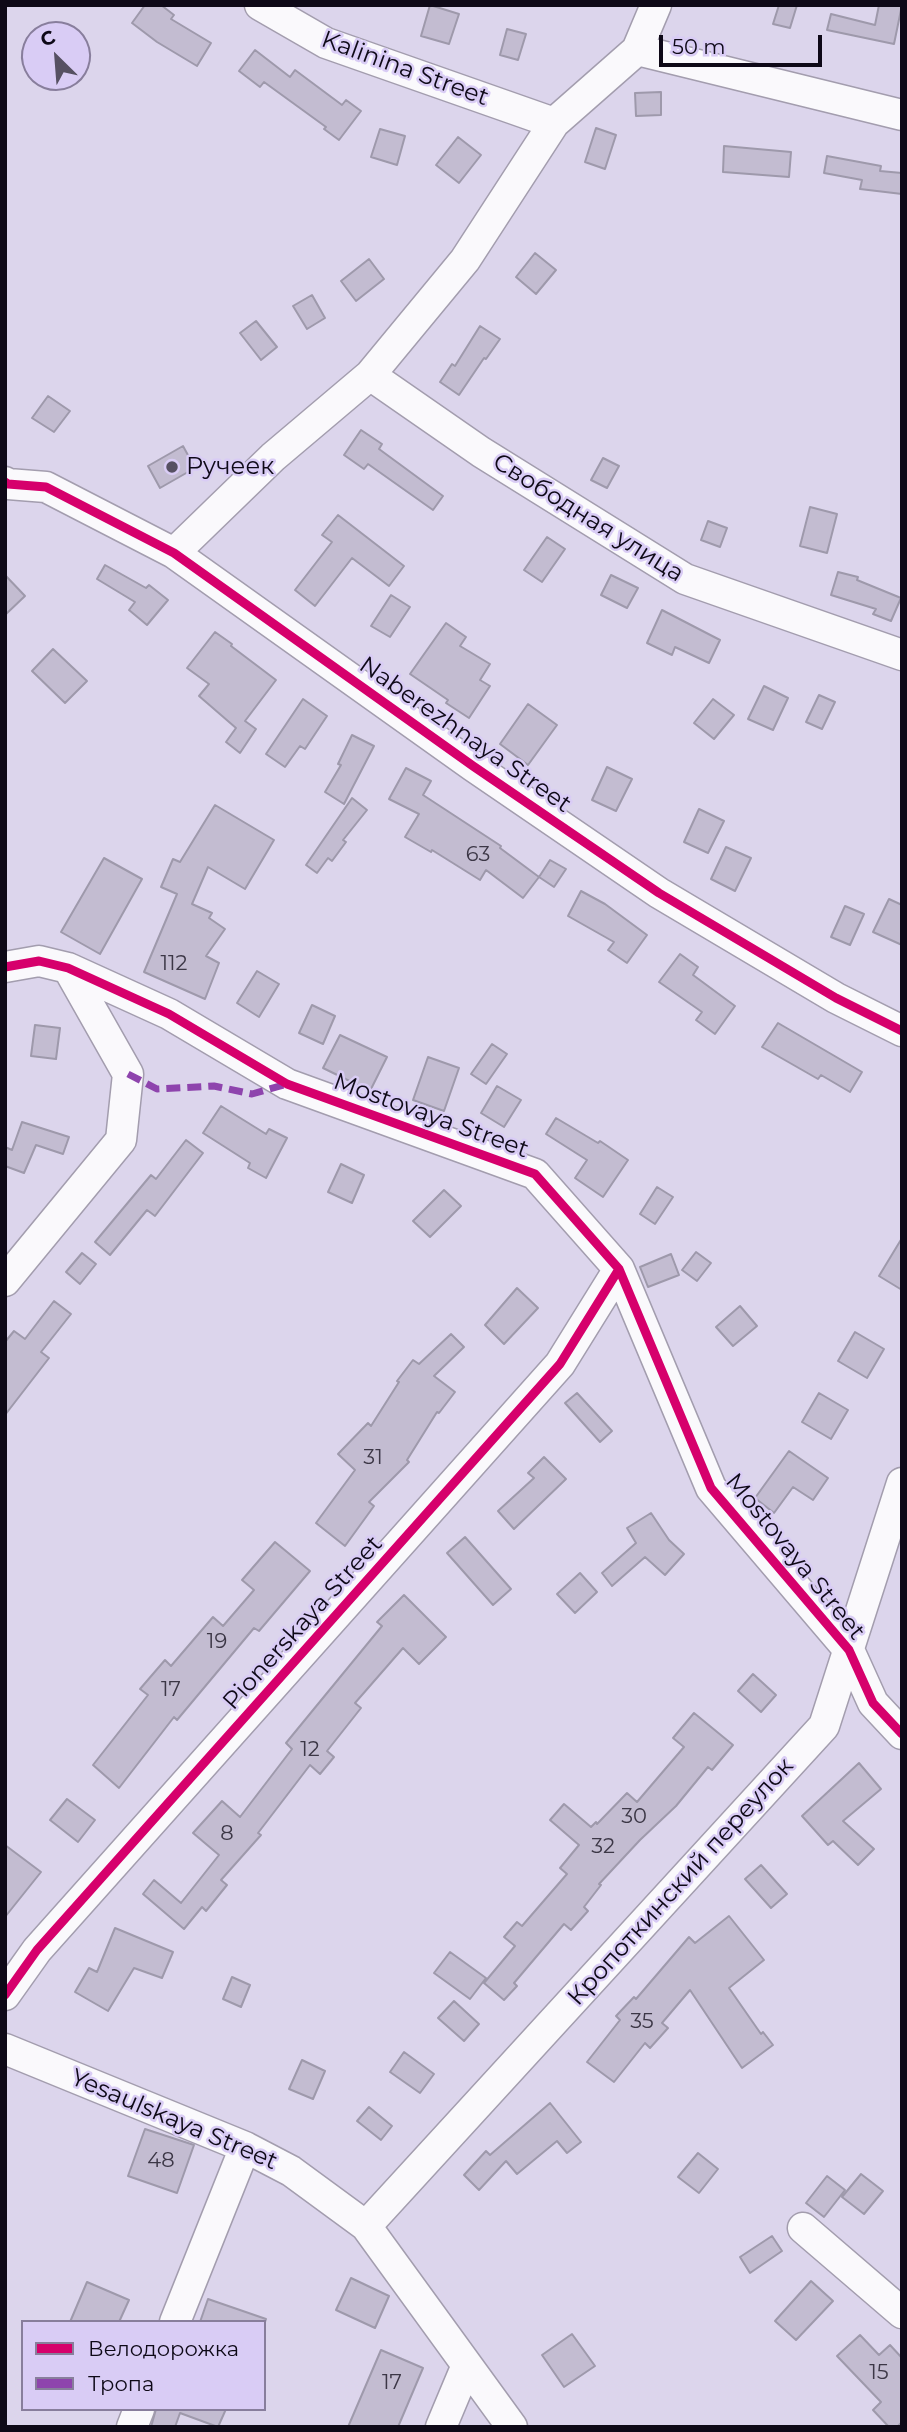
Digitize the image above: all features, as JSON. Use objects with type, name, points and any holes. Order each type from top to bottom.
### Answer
[{"type":"street","name":"Kalinina Street","points":[[260,5],[326,43],[554,123]]},
{"type":"street","points":[[174,553],[273,457],[370,375],[465,260],[554,123],[637,50],[656,5]]},
{"type":"street","points":[[637,50],[902,115]]},
{"type":"street","name":"Свободная улица","points":[[370,375],[481,452],[685,579],[902,654]]},
{"type":"street","name":"Naberezhnaya Street","points":[[6,484],[47,487],[174,553],[473,766],[659,893],[836,998],[902,1031]]},
{"type":"street","name":"Mostovaya Street","points":[[5,967],[39,961],[68,968],[169,1014],[287,1084],[535,1174],[619,1269],[711,1488],[849,1650],[873,1703],[902,1734]]},
{"type":"street","points":[[5,1280],[121,1140],[128,1074],[68,968]]},
{"type":"street","name":"Pionerskaya Street","points":[[5,1995],[37,1950],[560,1364],[619,1269]]},
{"type":"street","name":"Кропоткинский переулок","points":[[366,2226],[824,1726],[902,1483]]},
{"type":"street","name":"Yesaulskaya Street","points":[[5,2049],[246,2147],[291,2171],[366,2226],[512,2427]]},
{"type":"street","points":[[175,2320],[246,2147]]},
{"type":"street","points":[[803,2228],[902,2313]]},
{"type":"street","points":[[441,2427],[467,2365]]},
{"type":"building","points":[[145,5],[161,5],[174,15],[171,19],[211,43],[197,66],[132,23]]},
{"type":"building","points":[[430,5],[459,14],[449,44],[421,36]]},
{"type":"building","points":[[779,5],[797,5],[790,28],[773,24]]},
{"type":"building","points":[[879,5],[902,5],[894,44],[827,30],[831,14],[875,25]]},
{"type":"building","points":[[507,29],[526,34],[518,60],[500,55]]},
{"type":"building","points":[[255,50],[290,77],[295,70],[342,105],[346,100],[361,111],[339,140],[324,129],[326,127],[264,82],[260,87],[239,71]]},
{"type":"building","points":[[661,92],[661,115],[636,116],[635,93]]},
{"type":"building","points":[[596,128],[616,135],[605,169],[585,162]]},
{"type":"building","points":[[380,129],[405,136],[397,165],[371,157]]},
{"type":"building","points":[[458,137],[481,155],[459,183],[436,165]]},
{"type":"building","points":[[724,146],[791,152],[789,177],[723,172]]},
{"type":"building","points":[[827,156],[881,166],[880,171],[902,173],[902,194],[860,189],[862,180],[824,173]]},
{"type":"building","points":[[535,253],[556,270],[536,294],[516,277]]},
{"type":"building","points":[[369,259],[384,279],[356,301],[341,281]]},
{"type":"building","points":[[312,295],[325,318],[307,329],[293,306]]},
{"type":"building","points":[[256,321],[277,347],[261,360],[240,333]]},
{"type":"building","points":[[480,326],[500,339],[459,395],[440,382],[452,364],[455,366]]},
{"type":"building","points":[[48,396],[70,411],[54,432],[32,418]]},
{"type":"building","points":[[361,430],[382,444],[379,449],[443,496],[433,510],[368,464],[364,469],[344,455]]},
{"type":"building","name":"Ручеек","points":[[183,446],[195,468],[160,488],[148,466]]},
{"type":"building","points":[[603,458],[619,466],[607,488],[591,480]]},
{"type":"building","points":[[810,507],[837,514],[827,553],[800,546]]},
{"type":"building","points":[[338,515],[404,566],[389,586],[352,558],[315,606],[295,590],[332,542],[322,535]]},
{"type":"building","points":[[708,521],[727,528],[720,547],[701,540]]},
{"type":"building","points":[[547,537],[565,549],[542,582],[524,570]]},
{"type":"building","points":[[105,565],[146,588],[149,585],[168,600],[147,625],[129,610],[135,602],[97,579]]},
{"type":"building","points":[[838,572],[858,577],[857,580],[901,598],[891,621],[873,614],[876,609],[831,595]]},
{"type":"building","points":[[5,575],[25,596],[5,615]]},
{"type":"building","points":[[611,575],[638,588],[627,608],[601,595]]},
{"type":"building","points":[[391,595],[410,607],[390,637],[371,626]]},
{"type":"building","points":[[662,610],[720,640],[709,663],[675,647],[672,655],[647,643]]},
{"type":"building","points":[[446,623],[466,637],[460,646],[490,664],[480,680],[490,686],[469,718],[410,674]]},
{"type":"building","points":[[215,632],[276,680],[245,721],[256,729],[240,753],[226,742],[236,728],[199,696],[209,684],[187,668]]},
{"type":"building","points":[[53,649],[87,681],[65,703],[32,671]]},
{"type":"building","points":[[764,686],[788,698],[773,730],[748,719]]},
{"type":"building","points":[[819,695],[835,702],[822,729],[806,722]]},
{"type":"building","points":[[303,699],[327,716],[305,749],[300,746],[285,767],[266,754]]},
{"type":"building","points":[[713,699],[734,715],[714,739],[694,723]]},
{"type":"building","points":[[528,704],[557,725],[528,765],[500,744]]},
{"type":"building","points":[[352,735],[374,746],[344,804],[325,792],[341,765],[338,764]]},
{"type":"building","points":[[607,767],[632,779],[616,811],[592,800]]},
{"type":"building","points":[[406,768],[431,781],[423,795],[501,846],[500,848],[539,877],[523,898],[486,870],[480,880],[432,850],[431,852],[405,837],[419,814],[389,799]]},
{"type":"building","points":[[352,798],[367,810],[343,840],[346,842],[332,861],[328,858],[317,873],[306,865]]},
{"type":"building","points":[[215,805],[274,840],[245,889],[208,867],[192,904],[212,913],[209,918],[225,929],[206,956],[219,963],[205,999],[144,972],[177,894],[161,887],[173,859],[180,862]]},
{"type":"building","points":[[699,809],[724,821],[708,853],[684,842]]},
{"type":"building","points":[[726,847],[751,858],[735,891],[711,879]]},
{"type":"building","points":[[104,858],[142,879],[100,954],[61,932]]},
{"type":"building","points":[[550,860],[566,869],[554,887],[539,877]]},
{"type":"building","points":[[581,891],[605,904],[647,935],[627,963],[608,950],[614,942],[568,916]]},
{"type":"building","points":[[889,899],[902,905],[902,945],[873,932]]},
{"type":"building","points":[[845,906],[864,914],[850,945],[831,937]]},
{"type":"building","points":[[680,954],[698,967],[693,975],[735,1006],[715,1034],[696,1020],[702,1012],[659,982]]},
{"type":"building","points":[[257,971],[279,984],[259,1017],[237,1003]]},
{"type":"building","points":[[312,1005],[335,1016],[323,1044],[299,1033]]},
{"type":"building","points":[[778,1023],[862,1072],[850,1092],[821,1075],[818,1079],[762,1047]]},
{"type":"building","points":[[35,1025],[60,1028],[56,1059],[31,1056]]},
{"type":"building","points":[[340,1035],[387,1057],[370,1091],[323,1068]]},
{"type":"building","points":[[492,1044],[507,1054],[486,1084],[471,1074]]},
{"type":"building","points":[[428,1057],[459,1068],[444,1111],[413,1100]]},
{"type":"building","points":[[497,1086],[521,1100],[504,1127],[481,1113]]},
{"type":"building","points":[[221,1106],[266,1134],[269,1129],[287,1138],[266,1178],[248,1168],[250,1163],[203,1133]]},
{"type":"building","points":[[556,1118],[598,1143],[600,1141],[628,1160],[603,1197],[575,1178],[587,1160],[546,1134]]},
{"type":"building","points":[[22,1122],[69,1137],[63,1154],[36,1145],[24,1173],[5,1166],[5,1147],[12,1150]]},
{"type":"building","points":[[186,1140],[203,1153],[155,1216],[147,1210],[110,1255],[95,1242],[151,1175],[156,1179]]},
{"type":"building","points":[[341,1164],[364,1175],[352,1203],[328,1192]]},
{"type":"building","points":[[657,1187],[673,1197],[655,1224],[640,1214]]},
{"type":"building","points":[[444,1190],[461,1206],[430,1237],[413,1221]]},
{"type":"building","points":[[902,1238],[902,1290],[879,1276]]},
{"type":"building","points":[[696,1252],[711,1263],[697,1281],[682,1270]]},
{"type":"building","points":[[82,1253],[96,1264],[80,1284],[66,1272]]},
{"type":"building","points":[[671,1254],[679,1275],[648,1287],[640,1267]]},
{"type":"building","points":[[517,1288],[538,1308],[504,1344],[485,1325]]},
{"type":"building","points":[[54,1301],[71,1314],[41,1352],[49,1358],[5,1415],[5,1342],[14,1331],[25,1339]]},
{"type":"building","points":[[740,1306],[757,1326],[733,1346],[716,1327]]},
{"type":"building","points":[[855,1332],[884,1349],[867,1378],[838,1361]]},
{"type":"building","points":[[451,1334],[464,1347],[434,1376],[455,1392],[439,1413],[437,1412],[407,1460],[409,1462],[369,1502],[374,1506],[345,1546],[316,1523],[355,1470],[338,1454],[368,1423],[371,1426],[399,1382],[397,1381],[413,1360],[419,1364]]},
{"type":"building","points":[[577,1393],[612,1431],[600,1442],[565,1403]]},
{"type":"building","points":[[819,1393],[848,1410],[831,1439],[802,1422]]},
{"type":"building","points":[[789,1451],[828,1478],[813,1500],[793,1487],[774,1513],[755,1498]]},
{"type":"building","points":[[544,1457],[566,1479],[514,1529],[498,1511],[534,1478],[528,1473]]},
{"type":"building","points":[[651,1513],[669,1540],[684,1554],[665,1575],[645,1557],[612,1586],[602,1573],[636,1543],[627,1528]]},
{"type":"building","points":[[465,1537],[511,1589],[493,1605],[447,1553]]},
{"type":"building","points":[[275,1542],[310,1571],[259,1631],[254,1628],[177,1720],[174,1717],[119,1788],[93,1765],[148,1695],[140,1689],[165,1660],[171,1666],[213,1617],[223,1626],[254,1590],[242,1580]]},
{"type":"building","points":[[580,1573],[597,1592],[575,1613],[557,1594]]},
{"type":"building","points":[[404,1595],[446,1637],[419,1664],[403,1648],[355,1703],[361,1708],[327,1751],[334,1757],[320,1774],[310,1765],[258,1833],[261,1835],[221,1880],[227,1885],[206,1911],[202,1907],[184,1929],[143,1894],[154,1880],[181,1903],[219,1855],[193,1833],[222,1801],[240,1817],[292,1749],[286,1743],[382,1626],[377,1622]]},
{"type":"building","points":[[753,1674],[776,1695],[761,1712],[738,1691]]},
{"type":"building","points":[[694,1713],[733,1745],[712,1770],[708,1767],[676,1806],[599,1884],[601,1885],[584,1907],[588,1911],[571,1930],[564,1924],[514,1983],[517,1986],[504,2000],[484,1983],[515,1946],[504,1937],[517,1922],[522,1926],[567,1874],[560,1868],[579,1845],[550,1820],[564,1804],[591,1827],[627,1793],[637,1802],[684,1747],[673,1738]]},
{"type":"building","points":[[859,1763],[881,1789],[843,1821],[874,1849],[858,1865],[833,1841],[828,1845],[802,1816]]},
{"type":"building","points":[[67,1799],[95,1820],[78,1842],[50,1820]]},
{"type":"building","points":[[5,1845],[41,1872],[5,1917]]},
{"type":"building","points":[[761,1865],[787,1894],[771,1908],[745,1879]]},
{"type":"building","points":[[729,1916],[764,1960],[729,1988],[761,2034],[763,2032],[773,2045],[742,2068],[690,1990],[662,2023],[668,2028],[650,2048],[645,2043],[614,2082],[587,2062],[620,2020],[616,2016],[634,1997],[636,1999],[689,1937],[695,1943]]},
{"type":"building","points":[[115,1928],[173,1952],[162,1978],[134,1968],[108,2011],[75,1992],[89,1968],[97,1972]]},
{"type":"building","points":[[450,1952],[486,1978],[470,1999],[434,1973]]},
{"type":"building","points":[[232,1977],[250,1985],[241,2007],[223,1999]]},
{"type":"building","points":[[454,2001],[479,2024],[464,2041],[438,2018]]},
{"type":"building","points":[[404,2052],[434,2074],[420,2093],[390,2072]]},
{"type":"building","points":[[302,2060],[325,2071],[313,2099],[289,2089]]},
{"type":"building","points":[[550,2103],[581,2142],[567,2153],[557,2141],[517,2174],[506,2161],[479,2190],[464,2175],[486,2151],[490,2155]]},
{"type":"building","points":[[369,2107],[392,2126],[381,2140],[357,2121]]},
{"type":"building","points":[[145,2129],[194,2145],[177,2193],[128,2176]]},
{"type":"building","points":[[698,2153],[718,2169],[699,2193],[678,2177]]},
{"type":"building","points":[[861,2174],[883,2191],[864,2214],[842,2197]]},
{"type":"building","points":[[827,2176],[845,2190],[824,2217],[806,2203]]},
{"type":"building","points":[[772,2236],[782,2251],[750,2273],[740,2257]]},
{"type":"building","points":[[351,2278],[389,2296],[375,2328],[336,2310]]},
{"type":"building","points":[[811,2281],[833,2301],[796,2340],[775,2321]]},
{"type":"building","points":[[87,2282],[129,2300],[120,2320],[71,2320]]},
{"type":"building","points":[[208,2299],[266,2319],[266,2320],[201,2320]]},
{"type":"building","points":[[572,2334],[595,2366],[564,2387],[542,2355]]},
{"type":"building","points":[[860,2335],[879,2355],[890,2345],[902,2358],[902,2422],[897,2427],[889,2427],[873,2410],[881,2402],[837,2356]]},
{"type":"building","points":[[381,2350],[423,2368],[398,2427],[348,2427]]},
{"type":"building","points":[[155,2411],[225,2411],[218,2427],[180,2413],[175,2427],[151,2427]]},
{"type":"marked path","points":[[128,1074],[157,1089],[214,1086],[252,1094],[287,1084]]},
{"type":"cycle path","points":[[5,482],[46,487],[174,553],[473,766],[659,893],[836,998],[902,1031]]},
{"type":"cycle path","points":[[5,967],[39,961],[68,968],[169,1014],[287,1084],[535,1174],[619,1269],[711,1488],[849,1650],[873,1703],[902,1734]]},
{"type":"cycle path","points":[[5,1995],[37,1950],[560,1364],[619,1269]]},
{"type":"place","name":"Ручеек","points":[[172,467]]}]
